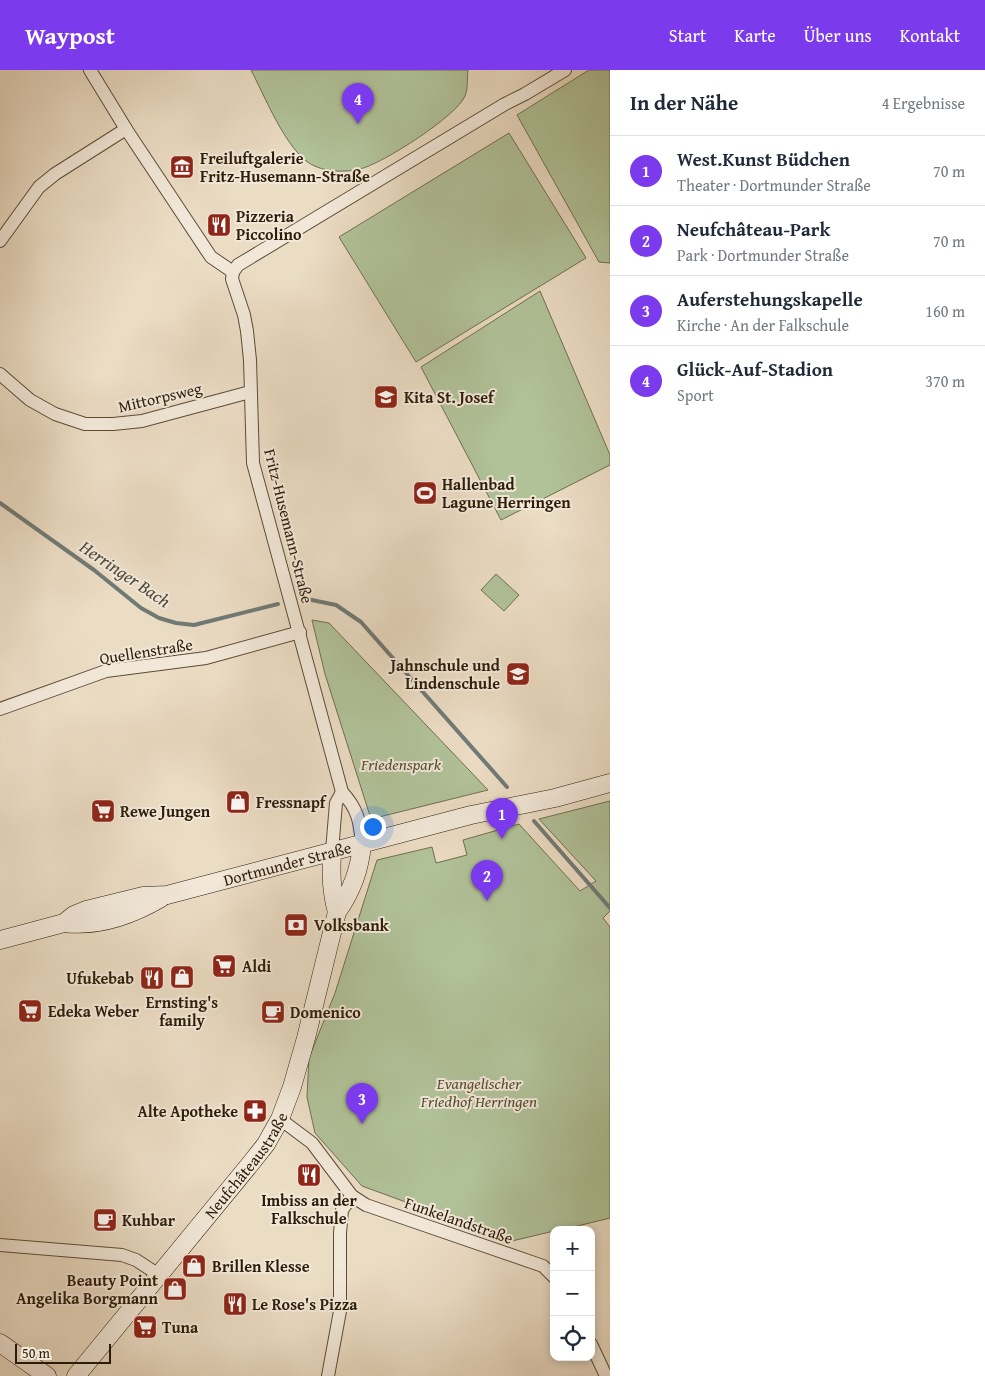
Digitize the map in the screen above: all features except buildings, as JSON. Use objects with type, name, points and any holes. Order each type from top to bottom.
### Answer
[{"type":"main road","name":"Dortmunder Straße","points":[[0,940],[64,923],[74,915],[86,910],[143,896],[167,895],[477,813],[555,798],[610,783]]},
{"type":"main road","name":"Neufchâteaustraße","points":[[76,1376],[261,1150],[280,1119],[306,1038],[337,912],[346,899],[357,873],[362,844]]},
{"type":"main road","name":"Neufchâteaustraße","points":[[332,851],[331,881],[337,912]]},
{"type":"main road","points":[[1,1342],[47,1376]]},
{"type":"street","points":[[90,70],[126,129],[211,257],[232,272],[238,265],[504,104],[565,70]]},
{"type":"street","points":[[0,241],[39,187],[126,129]]},
{"type":"street","name":"Fritz-Husemann-Straße","points":[[232,272],[232,279],[244,315],[247,331],[250,360],[253,463],[342,792],[352,802],[357,813],[362,844]]},
{"type":"street","name":"Mittorpsweg","points":[[0,374],[30,400],[55,414],[85,424],[142,421],[250,392]]},
{"type":"street","name":"Quellenstraße","points":[[0,709],[106,672],[206,658],[300,632]]},
{"type":"street","points":[[332,851],[336,803],[342,792]]},
{"type":"street","points":[[280,1119],[312,1144],[352,1196],[342,1210],[340,1233],[340,1311],[328,1376]]},
{"type":"street","name":"Funkelandstraße","points":[[352,1196],[366,1206],[543,1266],[550,1273]]},
{"type":"street","points":[[0,1246],[122,1255],[136,1260],[159,1275]]},
{"type":"street","points":[[595,1353],[606,1376]]},
{"type":"green space","points":[[251,70],[468,70],[465,96],[459,105],[434,127],[401,149],[370,165],[360,169],[339,171],[312,165],[298,153],[275,119]]},
{"type":"green space","points":[[589,70],[610,70],[610,263],[599,262],[517,115]]},
{"type":"green space","points":[[509,133],[586,258],[416,362],[339,237]]},
{"type":"green space","points":[[540,291],[610,455],[610,465],[501,520],[421,367]]},
{"type":"green space","points":[[496,574],[519,595],[504,611],[481,590]]},
{"type":"green space","name":"Friedenspark","points":[[312,620],[329,623],[488,790],[371,819],[325,674]]},
{"type":"green space","name":"Evangelischer Friedhof Herringen","points":[[610,801],[610,911],[603,918],[610,927],[610,1218],[577,1226],[550,1226],[550,1232],[512,1241],[362,1186],[315,1133],[307,1097],[309,1058],[335,993],[377,860],[432,847],[436,863],[467,855],[463,840],[519,824],[580,891],[596,881],[539,819]]},
{"type":"waterway","name":"Herringer Bach","points":[[0,503],[94,570],[141,608],[159,618],[176,623],[194,625],[278,604]]},
{"type":"waterway","name":"Herringer Bach","points":[[307,599],[336,605],[361,622],[507,787]]},
{"type":"waterway","name":"Herringer Bach","points":[[534,821],[610,908]]},
{"type":"place","name":"Glück-Auf-Stadion","points":[[358,124]]},
{"type":"place","name":"Freiluftgalerie Fritz-Husemann-Straße","points":[[182,167]]},
{"type":"place","name":"Pizzeria Piccolino","points":[[219,225]]},
{"type":"place","name":"Kita St. Josef","points":[[386,397]]},
{"type":"place","name":"Hallenbad Lagune Herringen","points":[[425,493]]},
{"type":"place","name":"Jahnschule und Lindenschule","points":[[518,674]]},
{"type":"place","name":"Fressnapf","points":[[238,802]]},
{"type":"place","name":"Rewe Jungen","points":[[103,811]]},
{"type":"place","name":"West.Kunst Büdchen","points":[[502,839]]},
{"type":"place","name":"Neufchâteau-Park","points":[[487,901]]},
{"type":"place","name":"Volksbank","points":[[296,925]]},
{"type":"place","name":"Aldi","points":[[224,966]]},
{"type":"place","name":"Ernsting's family","points":[[182,977]]},
{"type":"place","name":"Ufukebab","points":[[152,978]]},
{"type":"place","name":"Edeka Weber","points":[[30,1011]]},
{"type":"place","name":"Domenico","points":[[273,1012]]},
{"type":"place","name":"Alte Apotheke","points":[[255,1111]]},
{"type":"place","name":"Auferstehungskapelle","points":[[362,1124]]},
{"type":"place","name":"Imbiss an der Falkschule","points":[[309,1175]]},
{"type":"place","name":"Kuhbar","points":[[105,1220]]},
{"type":"place","name":"Brillen Klesse","points":[[194,1266]]},
{"type":"place","name":"Beauty Point Angelika Borgmann","points":[[175,1289]]},
{"type":"place","name":"Le Rose's Pizza","points":[[235,1304]]},
{"type":"place","name":"Tuna","points":[[145,1327]]}]
